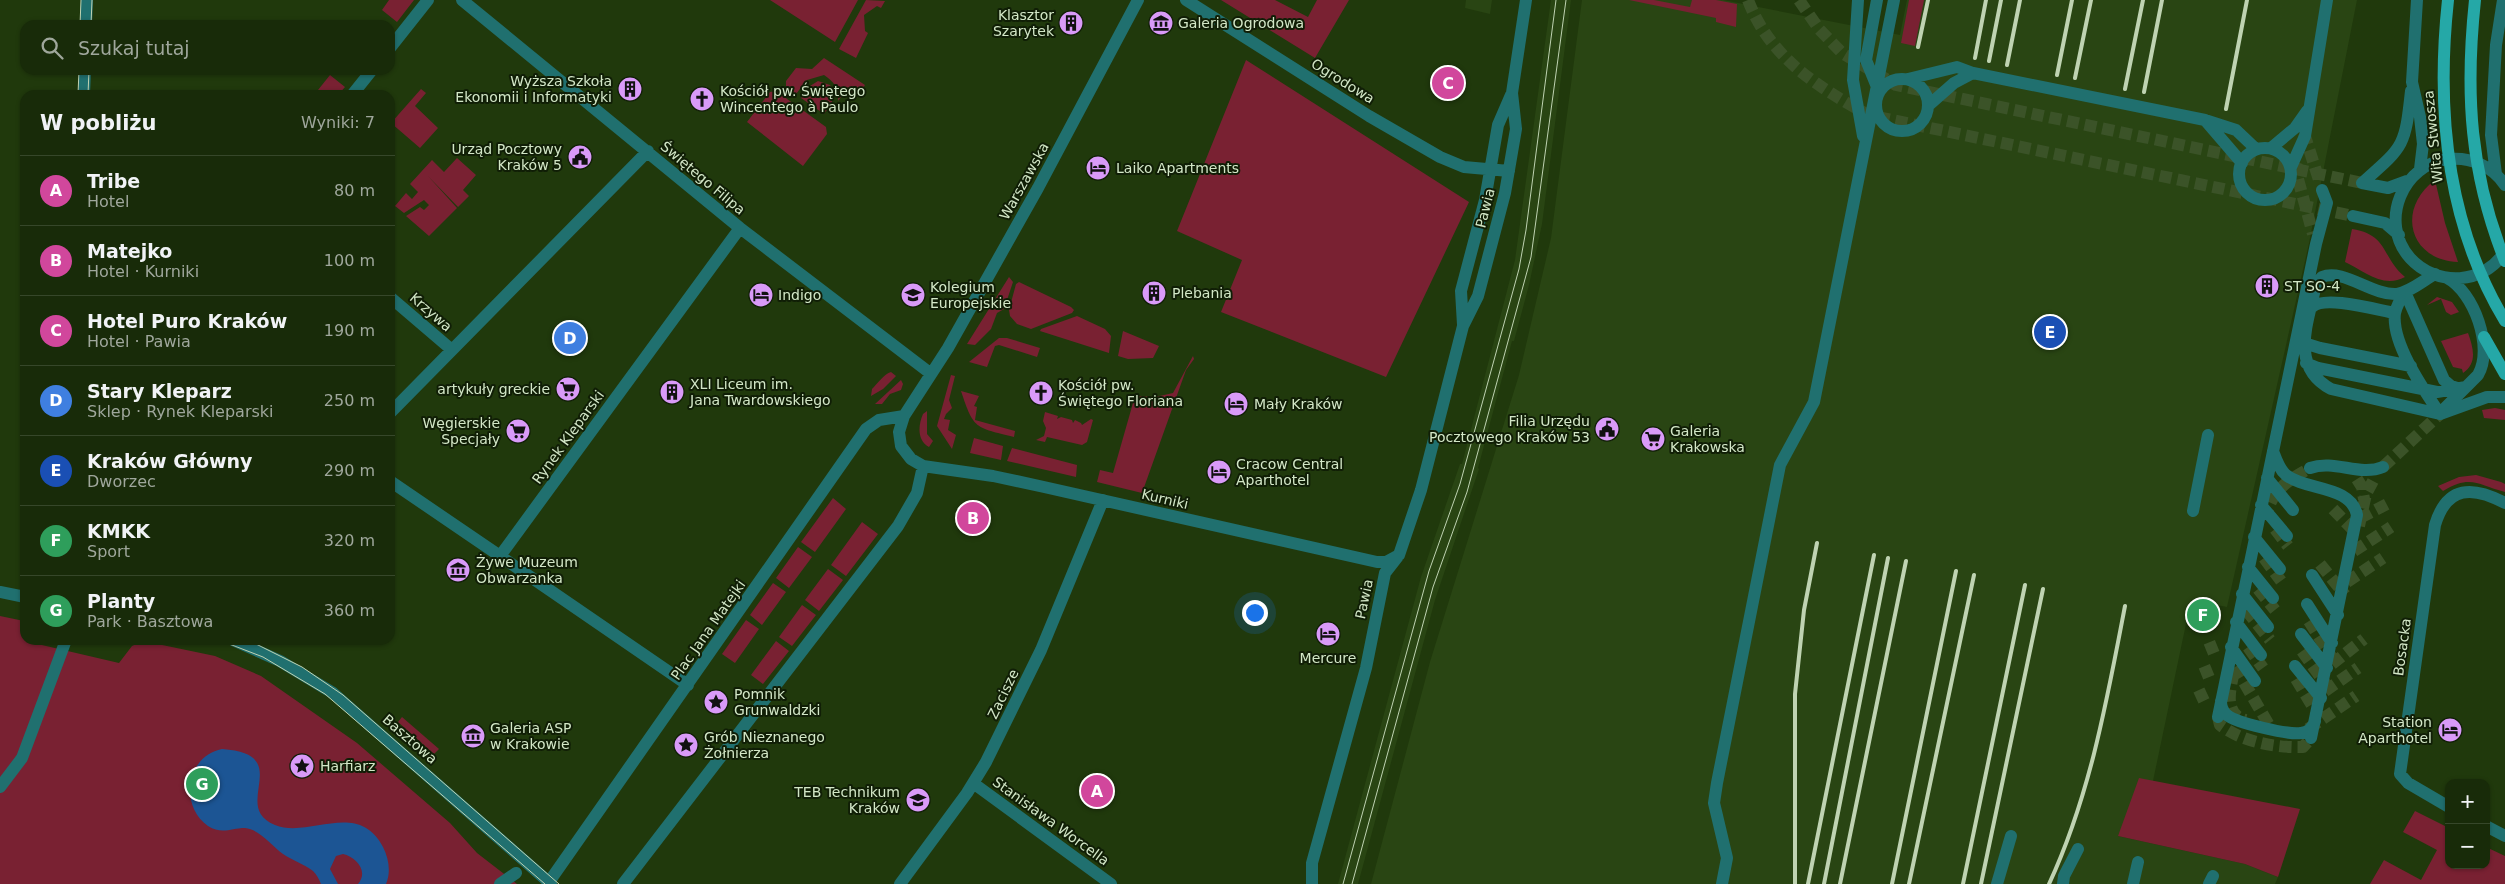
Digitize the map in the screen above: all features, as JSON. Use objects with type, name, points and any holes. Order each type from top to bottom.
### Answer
[{"type":"main road","name":"Wita Stwosza","points":[[2448,0],[2442,87],[2445,136],[2451,178],[2472,253],[2505,321]]},
{"type":"main road","points":[[2475,0],[2469,74],[2471,131],[2485,207],[2505,261]]},
{"type":"main road","points":[[2484,337],[2505,374]]},
{"type":"street","points":[[86,20],[87,0]]},
{"type":"street","points":[[395,42],[428,0]]},
{"type":"street","name":"Świętego Filipa","points":[[462,0],[740,228],[930,373]]},
{"type":"street","name":"Warszawska","points":[[930,373],[948,348],[1038,188],[1138,0]]},
{"type":"street","name":"Ogrodowa","points":[[1186,0],[1425,150],[1464,167],[1509,171]]},
{"type":"street","name":"Pawia","points":[[1463,326],[1461,291],[1482,215],[1498,126],[1512,93],[1526,0]]},
{"type":"street","points":[[1858,0],[1853,80],[1864,144]]},
{"type":"street","points":[[1877,0],[1866,60],[1879,92]]},
{"type":"street","name":"Wita Stwosza","points":[[2417,0],[2412,82],[2420,117],[2423,144],[2420,169]]},
{"type":"street","points":[[2496,174],[2491,135],[2496,45],[2503,0]]},
{"type":"street","points":[[2291,167],[2280,152],[2271,148],[2256,149],[2248,154],[2242,162],[2239,172],[2240,181],[2252,196],[2261,199],[2270,199],[2284,191],[2291,176],[2291,167],[2305,136],[2308,109],[2330,2]]},
{"type":"street","points":[[1722,884],[1727,858],[1714,803],[1716,783],[1780,465],[1814,402],[1893,4]]},
{"type":"street","points":[[1873,20],[1877,45],[1891,80]]},
{"type":"street","points":[[1908,79],[1923,88],[1929,104],[1928,112],[1919,125],[1912,129],[1896,130],[1889,127],[1880,118],[1876,105],[1879,92],[1891,80],[1908,79],[1957,68],[1973,74],[2205,120],[2236,130],[2256,149]]},
{"type":"street","points":[[1929,104],[1954,83],[1973,74]]},
{"type":"street","points":[[84,90],[85,75]]},
{"type":"street","points":[[356,90],[368,75]]},
{"type":"street","points":[[2412,82],[2407,125],[2402,143],[2394,154],[2362,183],[2388,188],[2407,181],[2420,169],[2445,159],[2463,159],[2481,164],[2496,174],[2505,185]]},
{"type":"street","name":"Pawia","points":[[1312,884],[1312,863],[1366,668],[1379,594],[1385,573],[1399,555],[1421,490],[1463,326],[1478,296],[1509,171],[1516,129],[1512,93]]},
{"type":"street","points":[[2271,148],[2295,128],[2308,109]]},
{"type":"street","points":[[2205,120],[2242,162]]},
{"type":"street","points":[[395,408],[648,152]]},
{"type":"street","points":[[2407,181],[2397,206],[2399,235],[2410,258],[2425,270],[2440,276],[2463,290],[2484,337],[2482,368],[2440,414]]},
{"type":"street","points":[[2218,718],[2218,690],[2222,665],[2236,622],[2248,567],[2273,451],[2314,239],[2327,203],[2322,190]]},
{"type":"street","points":[[2353,216],[2385,223],[2399,235]]},
{"type":"street","name":"Rynek Kleparski","points":[[500,556],[740,228]]},
{"type":"street","points":[[2505,251],[2493,266],[2474,276],[2464,279],[2440,276],[2405,292],[2389,294],[2367,288],[2342,277],[2327,275],[2317,282],[2304,343],[2306,363],[2322,383],[2331,389],[2440,414],[2487,397],[2505,397]]},
{"type":"street","points":[[2405,292],[2395,314],[2399,338],[2423,390],[2440,414]]},
{"type":"street","points":[[2405,292],[2444,380],[2451,386],[2463,388]]},
{"type":"street","name":"Krzywa","points":[[395,301],[452,350]]},
{"type":"street","points":[[2312,307],[2317,303],[2329,302],[2395,314]]},
{"type":"street","points":[[2304,343],[2320,348],[2412,366]]},
{"type":"street","points":[[2306,363],[2318,368],[2423,390],[2443,392],[2463,388]]},
{"type":"street","points":[[623,884],[898,526],[917,493],[923,466],[911,459],[901,446],[899,432],[904,416],[930,373]]},
{"type":"street","name":"Plac Jana Matejki","points":[[550,883],[866,430],[879,420],[904,416]]},
{"type":"street","points":[[2193,511],[2208,435]]},
{"type":"street","points":[[2273,451],[2281,470],[2286,474],[2300,483],[2342,496],[2356,510],[2357,519],[2321,698],[2311,738]]},
{"type":"street","points":[[2310,468],[2327,464],[2369,471],[2383,467],[2372,481]]},
{"type":"street","name":"Kurniki","points":[[923,466],[993,476],[1377,562],[1386,562],[1399,555]]},
{"type":"street","points":[[2340,466],[2357,479]]},
{"type":"street","points":[[2267,478],[2293,510]]},
{"type":"street","points":[[395,484],[688,685]]},
{"type":"street","name":"Bosacka","points":[[2445,805],[2408,783],[2400,774],[2435,525],[2445,502],[2461,492],[2482,492],[2505,503]]},
{"type":"street","name":"Zacisze","points":[[900,884],[986,762],[1042,650],[1104,500]]},
{"type":"street","points":[[2261,505],[2287,536]]},
{"type":"street","points":[[2254,536],[2280,569]]},
{"type":"street","points":[[2248,567],[2273,598]]},
{"type":"street","points":[[2312,575],[2338,615]]},
{"type":"street","points":[[0,592],[20,596]]},
{"type":"street","points":[[2242,594],[2268,627]]},
{"type":"street","points":[[2307,604],[2332,643]]},
{"type":"street","points":[[2236,622],[2261,655]]},
{"type":"street","points":[[2301,634],[2327,668]]},
{"type":"street","points":[[2228,643],[2255,681]]},
{"type":"street","points":[[0,788],[22,758],[64,645]]},
{"type":"street","name":"Basztowa","points":[[245,645],[280,660],[333,693],[550,883]]},
{"type":"street","points":[[2295,666],[2321,698]]},
{"type":"street","points":[[2218,690],[2224,712],[2239,721],[2302,733],[2313,727],[2316,719]]},
{"type":"street","name":"Stanisława Worcella","points":[[973,783],[1111,884]]},
{"type":"street","points":[[2490,828],[2505,836]]},
{"type":"street","points":[[1997,884],[2011,836]]},
{"type":"street","points":[[2063,884],[2064,876],[2078,849]]},
{"type":"street","points":[[2133,884],[2138,862]]},
{"type":"street","points":[[500,884],[516,873]]},
{"type":"shaded area","points":[[389,0],[414,0],[397,22],[382,10]]},
{"type":"shaded area","points":[[770,0],[858,0],[835,42]]},
{"type":"shaded area","points":[[866,0],[885,1],[881,8],[877,6],[864,15],[865,31],[868,33],[856,58],[839,49]]},
{"type":"shaded area","points":[[1221,0],[1275,0],[1308,17],[1317,0],[1349,0],[1315,58]]},
{"type":"shaded area","points":[[1466,0],[1492,0],[1490,14],[1465,8]]},
{"type":"shaded area","points":[[1551,0],[1571,0],[1542,224],[1529,285],[1514,341],[1512,341],[1479,469],[1435,600],[1358,884],[1338,884],[1421,577],[1460,464],[1462,464],[1515,260]]},
{"type":"shaded area","points":[[1582,0],[1723,0],[1900,35],[1907,0],[2357,0],[2309,243],[2227,607],[2191,600],[2153,781],[2118,836],[2245,864],[2278,877],[2275,884],[1371,884],[1430,662],[1519,375],[1551,238]]},
{"type":"shaded area","points":[[1629,0],[1654,0],[1690,7],[1692,0],[1716,0],[1737,4],[1736,27],[1716,22],[1716,18]]},
{"type":"shaded area","points":[[1909,0],[1924,0],[1915,46],[1901,43]]},
{"type":"shaded area","points":[[824,58],[865,85],[854,100],[844,93],[838,101],[836,86],[824,75],[807,80],[796,94],[786,88],[786,81],[796,68],[812,69]]},
{"type":"shaded area","points":[[1246,60],[1469,202],[1386,377],[1221,312],[1242,260],[1177,231]]},
{"type":"shaded area","points":[[330,75],[345,87],[342,90],[318,90]]},
{"type":"shaded area","points":[[818,81],[830,85],[833,93],[833,100],[824,114],[801,98],[810,86]]},
{"type":"shaded area","points":[[421,89],[426,93],[415,106],[438,128],[420,148],[395,126],[395,118]]},
{"type":"shaded area","points":[[776,91],[826,127],[827,134],[803,166],[747,122],[770,92]]},
{"type":"shaded area","points":[[457,158],[476,175],[463,190],[469,196],[458,207],[428,176],[457,208],[429,236],[406,216],[420,207],[424,210],[429,205],[424,200],[404,213],[395,206],[406,193],[412,199],[418,192],[410,184],[432,160],[444,172]]},
{"type":"shaded area","points":[[2435,180],[2445,223],[2458,262],[2441,259],[2428,252],[2419,243],[2414,231],[2412,218],[2415,205],[2423,192]]},
{"type":"shaded area","points":[[2352,229],[2373,236],[2405,277],[2389,281],[2381,280],[2345,262]]},
{"type":"shaded area","points":[[1009,277],[1013,282],[1004,309],[997,313],[991,329],[975,345],[967,344]]},
{"type":"shaded area","points":[[1019,282],[1074,310],[1072,313],[1031,329],[1017,324],[1010,316],[1009,310],[1016,284]]},
{"type":"shaded area","points":[[2437,297],[2452,302],[2459,312],[2451,315],[2446,312],[2441,299],[2427,305]]},
{"type":"shaded area","points":[[1077,316],[1105,329],[1111,336],[1109,353],[1040,331]]},
{"type":"shaded area","points":[[1123,331],[1159,346],[1153,358],[1128,359],[1118,356]]},
{"type":"shaded area","points":[[2468,333],[2473,354],[2471,364],[2463,373],[2462,369],[2453,367],[2441,341]]},
{"type":"shaded area","points":[[999,338],[1007,338],[1040,348],[1037,357],[999,345],[995,346],[987,367],[969,362]]},
{"type":"shaded area","points":[[1193,356],[1194,359],[1186,370],[1142,493],[1097,482],[1100,470],[1113,473],[1135,396],[1155,397],[1173,393]]},
{"type":"shaded area","points":[[891,372],[896,376],[883,389],[871,396],[872,389],[883,377]]},
{"type":"shaded area","points":[[951,375],[955,376],[949,400],[952,408],[944,419],[950,420],[948,430],[956,435],[952,449],[937,426]]},
{"type":"shaded area","points":[[901,380],[903,384],[901,390],[890,394],[882,404],[875,404]]},
{"type":"shaded area","points":[[961,391],[979,396],[974,406],[977,407],[975,420],[1015,431],[1014,437],[991,431],[978,425],[969,413]]},
{"type":"shaded area","points":[[2495,408],[2505,410],[2505,420],[2484,418],[2482,410]]},
{"type":"shaded area","points":[[927,411],[927,434],[933,441],[929,447],[922,441],[920,432],[921,419]]},
{"type":"shaded area","points":[[1045,412],[1058,416],[1057,419],[1061,417],[1072,420],[1073,423],[1075,420],[1082,425],[1091,419],[1093,420],[1087,442],[1082,445],[1047,437],[1045,442],[1036,440],[1044,436],[1046,428],[1043,421]]},
{"type":"shaded area","points":[[974,438],[1003,446],[1001,460],[970,453]]},
{"type":"shaded area","points":[[1012,448],[1077,465],[1076,477],[1007,461]]},
{"type":"shaded area","points":[[2476,475],[2505,484],[2505,492],[2474,482],[2461,483],[2443,491],[2438,486],[2459,477]]},
{"type":"shaded area","points":[[833,498],[846,509],[815,552],[801,542]]},
{"type":"shaded area","points":[[862,522],[878,534],[846,576],[831,565]]},
{"type":"shaded area","points":[[798,547],[812,557],[789,588],[776,578]]},
{"type":"shaded area","points":[[828,569],[843,580],[819,611],[805,600]]},
{"type":"shaded area","points":[[773,583],[786,592],[762,625],[750,615]]},
{"type":"shaded area","points":[[802,605],[816,615],[792,646],[779,637]]},
{"type":"shaded area","points":[[0,616],[20,620],[20,645],[42,645],[119,663],[134,645],[162,645],[215,656],[261,676],[357,743],[450,823],[477,853],[517,884],[0,884]]},
{"type":"shaded area","points":[[746,620],[759,629],[735,663],[722,654]]},
{"type":"shaded area","points":[[776,641],[789,651],[763,684],[751,675]]},
{"type":"shaded area","points":[[402,717],[439,749],[434,754],[398,722]]},
{"type":"shaded area","points":[[2139,778],[2300,809],[2278,877],[2245,864],[2118,836]]},
{"type":"shaded area","points":[[2415,811],[2445,826],[2445,869],[2490,869],[2490,849],[2505,856],[2505,884],[2370,884],[2384,860],[2421,880],[2437,850],[2403,832]]},
{"type":"water","points":[[222,749],[244,753],[255,760],[260,770],[258,806],[263,817],[275,825],[288,828],[303,828],[332,823],[347,823],[360,825],[373,833],[387,856],[389,870],[386,884],[358,884],[362,874],[360,865],[352,858],[343,854],[336,856],[330,869],[338,884],[321,884],[313,871],[283,854],[255,831],[245,828],[218,830],[208,826],[193,807],[190,795],[191,783],[194,771],[201,761],[210,753]]},
{"type":"tunnel","points":[[1748,0],[1757,20],[1782,54],[1813,81],[1868,115],[2353,216]]},
{"type":"tunnel","points":[[1799,0],[1819,29],[1842,53],[1896,85],[2362,183]]},
{"type":"tunnel","points":[[2304,133],[2319,180]]},
{"type":"tunnel","points":[[2297,162],[2295,168],[2313,234]]},
{"type":"tunnel","points":[[2383,467],[2440,414]]},
{"type":"tunnel","points":[[2265,520],[2271,502],[2280,488],[2310,468]]},
{"type":"tunnel","points":[[2357,479],[2362,487],[2364,499]]},
{"type":"tunnel","points":[[2359,526],[2366,494],[2373,481]]},
{"type":"tunnel","points":[[2360,518],[2391,502]]},
{"type":"tunnel","points":[[2333,509],[2357,534]]},
{"type":"tunnel","points":[[2354,551],[2391,527]]},
{"type":"tunnel","points":[[2275,529],[2288,546]]},
{"type":"tunnel","points":[[2264,558],[2281,581]]},
{"type":"tunnel","points":[[2347,582],[2383,558]]},
{"type":"tunnel","points":[[2320,564],[2345,595]]},
{"type":"tunnel","points":[[2258,589],[2275,610]]},
{"type":"tunnel","points":[[2246,610],[2270,640]]},
{"type":"tunnel","points":[[2309,621],[2332,658]]},
{"type":"tunnel","points":[[2332,664],[2364,639]]},
{"type":"tunnel","points":[[2206,650],[2221,644]]},
{"type":"tunnel","points":[[2248,647],[2263,668]]},
{"type":"tunnel","points":[[2302,651],[2327,686]]},
{"type":"tunnel","points":[[2235,667],[2269,725]]},
{"type":"tunnel","points":[[2201,674],[2216,668]]},
{"type":"tunnel","points":[[2325,691],[2358,668]]},
{"type":"tunnel","points":[[2234,672],[2230,693],[2231,707],[2234,713],[2246,720]]},
{"type":"tunnel","points":[[2296,679],[2319,717]]},
{"type":"tunnel","points":[[2196,698],[2211,691]]},
{"type":"tunnel","points":[[2308,729],[2356,696]]},
{"type":"tunnel","points":[[2218,717],[2220,725],[2229,731],[2260,743],[2303,747],[2311,738]]},
{"type":"tram line","points":[[80,20],[81,0]]},
{"type":"tram line","points":[[91,20],[92,0]]},
{"type":"tram line","points":[[1343,884],[1429,571],[1460,484],[1519,269],[1526,230],[1556,0]]},
{"type":"tram line","points":[[1352,884],[1433,587],[1467,492],[1531,257],[1566,0]]},
{"type":"tram line","points":[[78,90],[79,75]]},
{"type":"tram line","points":[[88,90],[89,75]]},
{"type":"tram line","points":[[232,645],[263,657],[325,694],[545,884]]},
{"type":"tram line","points":[[258,645],[302,667],[343,695],[559,884]]},
{"type":"railway","points":[[1918,47],[1928,0]]},
{"type":"railway","points":[[1975,58],[1986,0]]},
{"type":"railway","points":[[1989,61],[2001,0]]},
{"type":"railway","points":[[2007,65],[2020,0]]},
{"type":"railway","points":[[2057,75],[2072,0]]},
{"type":"railway","points":[[2075,78],[2091,0]]},
{"type":"railway","points":[[2125,89],[2143,0]]},
{"type":"railway","points":[[2144,92],[2162,0]]},
{"type":"railway","points":[[2226,109],[2247,0]]},
{"type":"railway","points":[[1795,884],[1795,694],[1804,610],[1817,543]]},
{"type":"railway","points":[[1808,884],[1874,555]]},
{"type":"railway","points":[[1824,884],[1888,558]]},
{"type":"railway","points":[[1840,884],[1906,561]]},
{"type":"railway","points":[[1892,884],[1956,571]]},
{"type":"railway","points":[[1909,884],[1974,575]]},
{"type":"railway","points":[[1963,884],[2025,585]]},
{"type":"railway","points":[[1981,884],[2043,589]]},
{"type":"railway","points":[[2049,884],[2076,817],[2096,747],[2125,606]]},
{"type":"place","name":"Klasztor Szarytek","points":[[1071,23]]},
{"type":"place","name":"Galeria Ogrodowa","points":[[1161,23]]},
{"type":"place","name":"Hotel Puro Kraków","points":[[1448,83]]},
{"type":"place","name":"Wyższa Szkoła Ekonomii i Informatyki","points":[[630,89]]},
{"type":"place","name":"Kościół pw. Świętego Wincentego à Paulo","points":[[702,99]]},
{"type":"place","name":"Urząd Pocztowy Kraków 5","points":[[580,157]]},
{"type":"place","name":"Laiko Apartments","points":[[1098,168]]},
{"type":"place","name":"ST SO-4","points":[[2267,286]]},
{"type":"place","name":"Plebania","points":[[1154,293]]},
{"type":"place","name":"Indigo","points":[[761,295]]},
{"type":"place","name":"Kolegium Europejskie","points":[[913,295]]},
{"type":"place","name":"Kraków Główny","points":[[2050,332]]},
{"type":"place","name":"Stary Kleparz","points":[[570,338]]},
{"type":"place","name":"artykuły greckie","points":[[568,389]]},
{"type":"place","name":"XLI Liceum im. Jana Twardowskiego","points":[[672,392]]},
{"type":"place","name":"Kościół pw. Świętego Floriana","points":[[1041,393]]},
{"type":"place","name":"Mały Kraków","points":[[1236,404]]},
{"type":"place","name":"Filia Urzędu Pocztowego Kraków 53","points":[[1607,429]]},
{"type":"place","name":"Węgierskie Specjały","points":[[518,431]]},
{"type":"place","name":"Galeria Krakowska","points":[[1653,439]]},
{"type":"place","name":"Cracow Central Aparthotel","points":[[1219,472]]},
{"type":"place","name":"Matejko","points":[[973,518]]},
{"type":"place","name":"Żywe Muzeum Obwarzanka","points":[[458,570]]},
{"type":"place","name":"KMKK","points":[[2203,615]]},
{"type":"place","name":"Mercure","points":[[1328,634]]},
{"type":"place","name":"Pomnik Grunwaldzki","points":[[716,702]]},
{"type":"place","name":"Station Aparthotel","points":[[2450,730]]},
{"type":"place","name":"Galeria ASP w Krakowie","points":[[473,736]]},
{"type":"place","name":"Grób Nieznanego Żołnierza","points":[[686,745]]},
{"type":"place","name":"Harfiarz","points":[[302,766]]},
{"type":"place","name":"Planty","points":[[202,784]]},
{"type":"place","name":"Tribe","points":[[1097,791]]},
{"type":"place","name":"TEB Technikum Kraków","points":[[918,800]]}]
